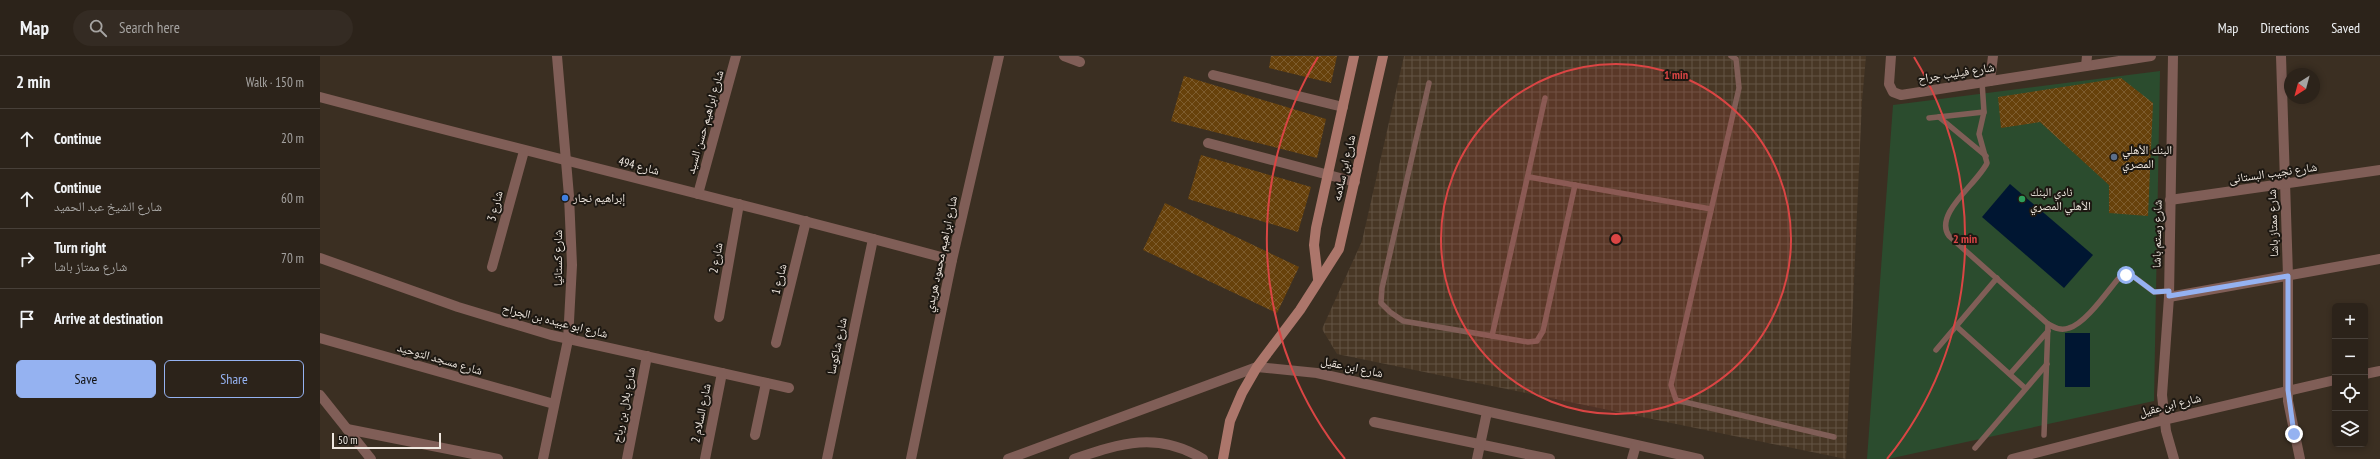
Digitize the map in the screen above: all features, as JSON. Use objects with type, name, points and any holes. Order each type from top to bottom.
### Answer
[{"type":"street","name":"شارع كستانيا","points":[[544,459],[568,340],[572,258],[569,196],[557,56]]},
{"type":"street","name":"شارع ابراهيم حسن السيد","points":[[698,194],[736,56]]},
{"type":"street","name":"شارع ابراهيم محمود هريدي","points":[[911,459],[952,260],[999,56]]},
{"type":"street","points":[[1064,56],[1080,62]]},
{"type":"street","name":"شارع ابن سلامه","points":[[1318,279],[1314,245],[1354,56]]},
{"type":"street","name":"شارع ابن سلامه","points":[[1223,459],[1230,421],[1242,393],[1257,367],[1300,310],[1318,279],[1330,265],[1338,248],[1355,182],[1382,56]]},
{"type":"street","name":"شارع فيليب جراح","points":[[1891,56],[1889,84],[1893,92],[1901,95],[1986,82],[2087,61],[2151,56]]},
{"type":"street","points":[[1986,82],[1993,56]]},
{"type":"street","name":"شارع رستم باشا","points":[[2173,56],[2169,294],[2162,395],[2164,420],[2174,459]]},
{"type":"street","name":"شارع ممتاز باشا","points":[[2280,56],[2288,276],[2288,390],[2290,418],[2300,459]]},
{"type":"street","points":[[1214,75],[1343,107]]},
{"type":"street","name":"شارع 494","points":[[320,97],[565,162],[739,204],[952,260]]},
{"type":"street","points":[[1208,143],[1355,182]]},
{"type":"street","name":"شارع 3","points":[[492,268],[524,151]]},
{"type":"street","name":"شارع نجيب البستانى","points":[[2170,200],[2380,170]]},
{"type":"street","name":"شارع 2","points":[[719,317],[739,204]]},
{"type":"street","name":"شارع 1","points":[[776,343],[806,221]]},
{"type":"street","name":"شارع شاكوسا","points":[[827,459],[873,239]]},
{"type":"street","name":"شارع ابو عبيده بن الجراح","points":[[320,258],[484,316],[568,340],[789,388]]},
{"type":"street","points":[[2169,294],[2288,276],[2380,259]]},
{"type":"street","name":"شارع مسجد التوحيد","points":[[320,338],[554,404]]},
{"type":"street","name":"شارع بلال بن رباح","points":[[627,459],[647,356]]},
{"type":"street","name":"شارع ابن عقيل","points":[[1008,459],[1257,367],[1317,373],[1636,445],[1669,456],[1699,459]]},
{"type":"street","points":[[2368,373],[2380,371]]},
{"type":"street","name":"شارع السلام 2","points":[[705,459],[722,373]]},
{"type":"street","name":"شارع ابن عقيل","points":[[2012,459],[2046,455],[2164,420],[2332,381]]},
{"type":"street","points":[[755,436],[766,383]]},
{"type":"street","points":[[320,394],[371,459]]},
{"type":"street","points":[[1477,459],[1487,412]]},
{"type":"street","points":[[1374,422],[1550,459]]},
{"type":"street","points":[[347,429],[498,459]]},
{"type":"street","points":[[1074,459],[1116,445],[1148,441],[1180,447],[1203,459]]},
{"type":"street","points":[[1632,459],[1636,445]]},
{"type":"lane","points":[[1731,56],[1736,60],[1739,88],[1671,385],[1676,400],[1834,437]]},
{"type":"lane","points":[[1986,82],[1984,112],[1979,134],[1987,163],[1984,169],[1947,214],[1944,226],[1949,236],[2048,324],[2064,330],[2076,326],[2118,279],[2126,275],[2134,277],[2154,292],[2169,294]]},
{"type":"lane","points":[[1428,83],[1382,288],[1381,303],[1390,312],[1403,321],[1528,342],[1537,341],[1543,331],[1574,185]]},
{"type":"lane","points":[[1492,336],[1529,177],[1545,98]]},
{"type":"lane","points":[[1929,118],[1984,112]]},
{"type":"lane","points":[[1939,117],[1986,156]]},
{"type":"lane","points":[[1529,177],[1711,209]]},
{"type":"lane","points":[[1936,350],[1997,278]]},
{"type":"lane","points":[[2044,434],[2048,324]]},
{"type":"lane","points":[[1956,326],[2025,388]]},
{"type":"lane","points":[[2010,374],[2048,331]]},
{"type":"lane","points":[[1975,448],[2047,364]]},
{"type":"shaded area","points":[[1404,56],[1866,56],[1862,101],[1846,459],[1337,354],[1322,329],[1362,241]]},
{"type":"green space","name":"نادي البنك الأهلي المصري","points":[[2160,71],[2154,401],[1888,459],[1867,459],[1893,105]]},
{"type":"water","points":[[2010,184],[2093,255],[2064,288],[1982,217]]},
{"type":"water","points":[[2065,333],[2090,333],[2090,387],[2065,387]]},
{"type":"building","points":[[1271,56],[1337,56],[1331,83],[1269,68]]},
{"type":"building","points":[[1184,76],[1326,119],[1317,158],[1171,121]]},
{"type":"building","name":"البنك الأهلي المصري","points":[[2121,78],[2153,103],[2148,216],[2109,213],[2109,185],[2040,122],[2001,128],[1998,97]]},
{"type":"building","points":[[1201,155],[1311,187],[1298,232],[1188,199]]},
{"type":"building","points":[[1165,203],[1299,267],[1277,313],[1143,250]]},
{"type":"place","name":"البنك الأهلي المصري","points":[[2114,157]]},
{"type":"place","name":"إبراهيم نجار","points":[[565,198]]},
{"type":"place","name":"نادي البنك الأهلي المصري","points":[[2022,199]]},
{"type":"route","points":[[2126,275],[2134,277],[2154,292],[2169,291],[2169,296],[2288,276],[2288,401],[2294,434]]}]
